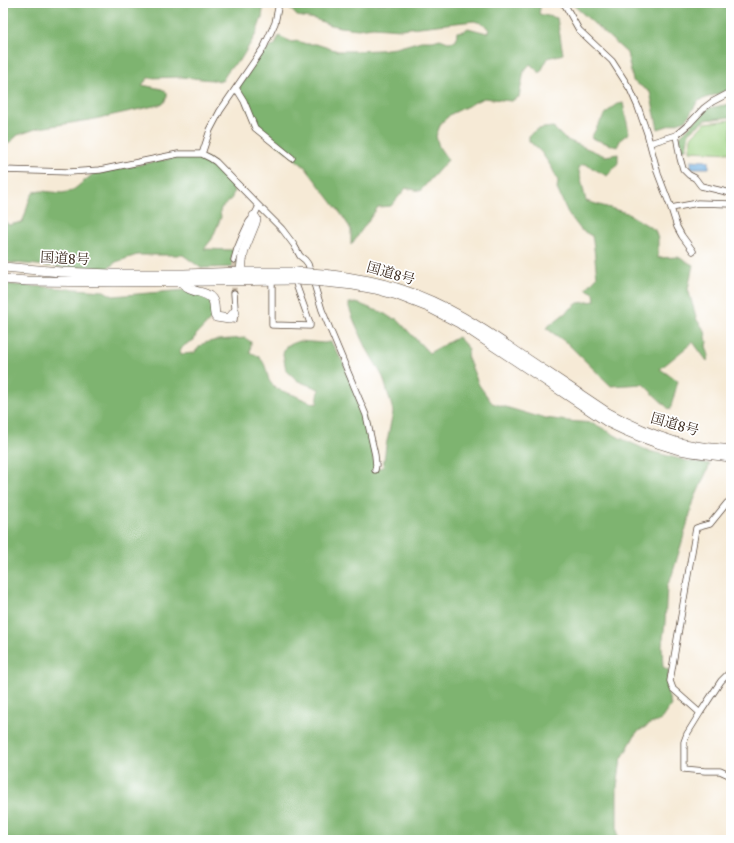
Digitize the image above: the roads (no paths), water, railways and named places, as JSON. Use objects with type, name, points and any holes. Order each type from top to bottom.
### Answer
[{"type":"highway","points":[[241,272],[244,250],[256,220],[254,216]]},
{"type":"highway","name":"国道8号","points":[[3,267],[61,272],[112,274],[241,272],[361,279],[378,282],[404,290],[450,310],[491,335],[608,413],[626,423],[646,432],[676,442],[695,446],[731,450]]},
{"type":"highway","name":"国道8号","points":[[3,279],[28,281],[181,281],[272,280],[297,276]]},
{"type":"highway","name":"国道8号","points":[[324,278],[397,295],[428,307],[459,322],[609,423],[628,432],[644,439],[677,449],[731,457]]},
{"type":"highway","points":[[181,281],[186,288],[203,293],[210,297],[214,303],[214,315],[216,317],[229,319],[234,316]]},
{"type":"street","points":[[202,154],[210,130],[220,111],[264,47],[275,23],[279,3]]},
{"type":"street","points":[[562,3],[565,5],[579,30],[612,61],[630,89],[650,142],[658,174],[677,227],[693,251]]},
{"type":"street","points":[[236,88],[244,101],[255,128],[292,158]]},
{"type":"street","points":[[650,142],[676,135],[704,108],[731,92]]},
{"type":"street","points":[[676,135],[683,169],[695,178],[701,186],[731,193]]},
{"type":"street","points":[[3,170],[69,172],[100,170],[178,154],[202,154],[216,162],[282,228],[300,256],[308,264],[322,310],[366,415],[375,455],[375,470]]},
{"type":"street","points":[[671,208],[698,203],[731,204]]},
{"type":"street","points":[[234,260],[242,237],[259,206]]},
{"type":"street","points":[[272,280],[272,325],[310,326],[297,287],[297,276]]},
{"type":"street","points":[[234,293],[234,316]]},
{"type":"street","points":[[700,713],[673,689],[670,681],[696,528],[710,524],[725,505],[731,501]]},
{"type":"street","points":[[731,671],[722,681],[700,713],[684,742],[684,769],[720,771],[731,776]]},
{"type":"water","points":[[691,160],[709,161],[709,168],[691,168]]},
{"type":"tunnel","points":[[234,260],[234,293]]}]
